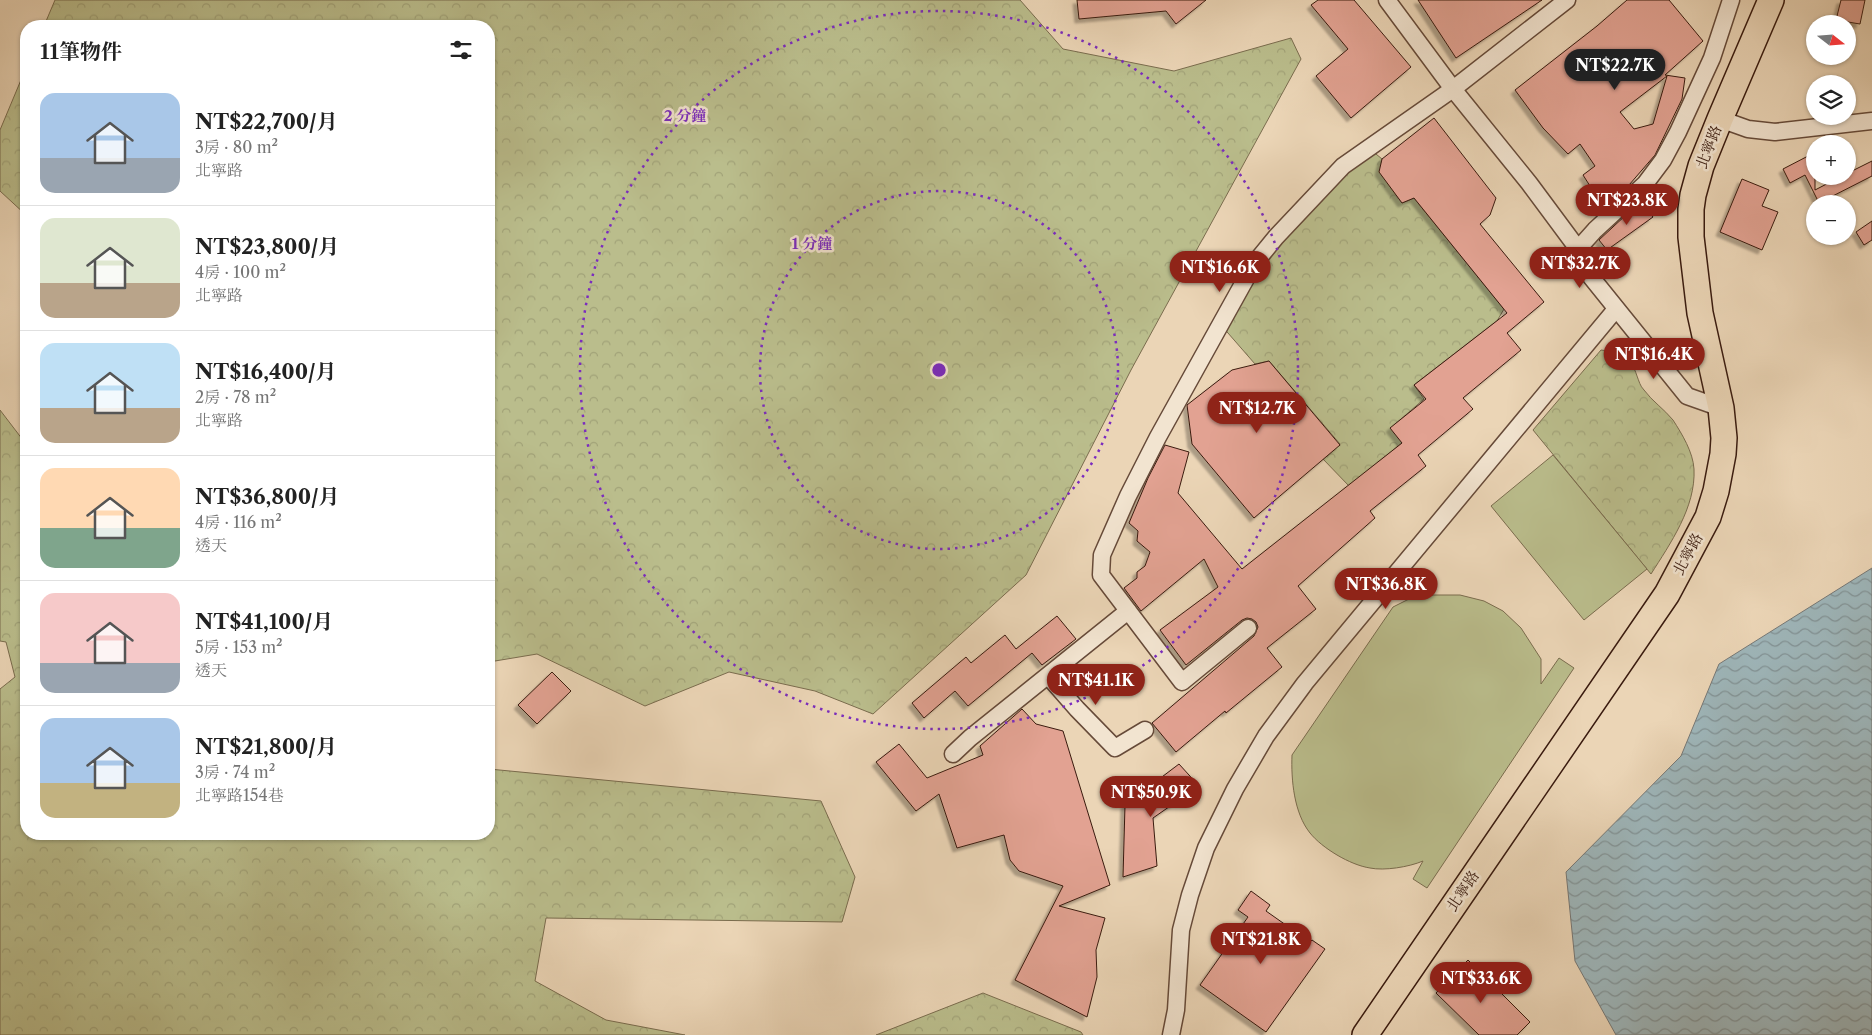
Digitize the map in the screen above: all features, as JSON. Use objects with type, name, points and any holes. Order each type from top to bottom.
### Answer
[{"type":"main road","name":"北寧路","points":[[1364,1035],[1667,594],[1708,517],[1716,491],[1724,438],[1722,408],[1700,313],[1690,223],[1693,195],[1696,182],[1720,119],[1771,0]]},
{"type":"street","points":[[1387,0],[1453,89],[1529,183],[1578,249],[1591,277],[1687,396],[1722,408]]},
{"type":"street","points":[[1248,628],[1182,682],[1101,575],[1102,556],[1128,496],[1158,437],[1254,264],[1276,237],[1343,166],[1453,89],[1567,0]]},
{"type":"street","points":[[1578,249],[1595,230],[1645,184],[1663,160],[1712,58],[1731,0]]},
{"type":"street","points":[[1720,119],[1748,130],[1775,132],[1872,121]]},
{"type":"street","points":[[1171,1035],[1176,1010],[1181,930],[1190,895],[1206,848],[1235,789],[1266,736],[1312,675],[1616,309]]},
{"type":"street","points":[[953,754],[970,738],[1128,611]]},
{"type":"street","points":[[1049,676],[1077,710],[1115,748],[1145,730]]},
{"type":"green space","points":[[55,0],[1020,0],[1063,49],[1174,71],[1291,38],[1301,59],[1131,370],[1026,575],[873,714],[815,691],[729,672],[645,706],[537,654],[495,661],[495,20],[47,20]]},
{"type":"green space","points":[[20,82],[20,209],[0,191],[0,130]]},
{"type":"green space","points":[[1370,149],[1382,159],[1380,172],[1402,203],[1414,198],[1504,309],[1497,321],[1414,385],[1424,399],[1392,427],[1402,443],[1349,486],[1323,459],[1340,444],[1269,361],[1255,364],[1221,325],[1257,260]]},
{"type":"green space","points":[[1601,350],[1620,354],[1628,359],[1643,388],[1673,420],[1692,456],[1694,483],[1691,497],[1673,538],[1651,574],[1533,430]]},
{"type":"green space","points":[[0,410],[20,436],[20,840],[495,840],[495,770],[821,801],[855,877],[842,922],[546,918],[535,981],[606,1020],[685,1035],[0,1035],[0,689],[15,677],[6,642],[0,641]]},
{"type":"green space","points":[[1553,455],[1647,569],[1584,620],[1491,506]]},
{"type":"green space","points":[[1460,595],[1484,601],[1503,611],[1521,628],[1541,659],[1541,684],[1559,658],[1574,668],[1427,888],[1413,879],[1423,861],[1396,868],[1370,868],[1345,860],[1315,839],[1300,816],[1297,806],[1293,785],[1292,755],[1393,607],[1413,597]]},
{"type":"green space","points":[[983,993],[1081,1032],[1083,1035],[876,1035]]},
{"type":"water","points":[[1872,568],[1872,1035],[1616,1035],[1575,961],[1566,872],[1681,756],[1719,664]]},
{"type":"building","points":[[1077,0],[1206,0],[1176,24],[1166,11],[1079,19]]},
{"type":"building","points":[[1318,0],[1354,0],[1411,67],[1351,118],[1316,76],[1348,49],[1311,5]]},
{"type":"building","points":[[1418,0],[1542,0],[1456,58]]},
{"type":"building","points":[[1627,0],[1669,0],[1703,41],[1665,75],[1685,78],[1682,99],[1655,155],[1629,185],[1604,208],[1583,175],[1595,166],[1580,144],[1568,154],[1543,128],[1515,90]],"holes":[[[1667,76],[1653,124],[1634,129],[1620,112]]]},
{"type":"building","points":[[1841,0],[1865,0],[1860,24],[1856,23],[1856,15],[1837,15]]},
{"type":"building","points":[[1434,118],[1496,198],[1490,215],[1480,224],[1544,302],[1507,333],[1521,350],[1463,398],[1473,409],[1418,455],[1426,466],[1370,511],[1375,518],[1298,586],[1316,609],[1267,648],[1282,667],[1176,752],[1152,723],[1254,636],[1258,627],[1252,619],[1242,620],[1186,665],[1160,630],[1218,587],[1204,559],[1141,611],[1124,588],[1137,578],[1137,572],[1145,566],[1150,552],[1137,541],[1138,531],[1129,523],[1148,478],[1165,445],[1189,452],[1178,493],[1242,569],[1402,443],[1390,428],[1426,399],[1414,385],[1507,313],[1414,198],[1402,203],[1379,172],[1382,159]]},
{"type":"building","points":[[1806,157],[1806,177],[1805,175],[1790,183],[1783,169]]},
{"type":"building","points":[[1872,161],[1872,176],[1856,184],[1856,169]]},
{"type":"building","points":[[1742,179],[1769,190],[1762,206],[1778,212],[1762,250],[1720,232]]},
{"type":"building","points":[[1810,185],[1815,185],[1815,190],[1825,185],[1854,185],[1835,195],[1815,195]]},
{"type":"building","points":[[1641,201],[1653,217],[1607,250],[1599,240]]},
{"type":"building","points":[[1872,221],[1872,240],[1864,245],[1856,232]]},
{"type":"building","points":[[1269,361],[1340,445],[1254,518],[1192,444],[1187,405],[1232,370]]},
{"type":"building","points":[[1057,616],[1076,639],[1042,665],[1032,653],[968,706],[955,691],[924,718],[912,703],[966,657],[971,663],[1005,635],[1016,649]]},
{"type":"building","points":[[552,672],[571,691],[537,724],[518,705]]},
{"type":"building","points":[[1022,709],[1036,724],[1063,731],[1110,885],[1059,906],[1105,918],[1096,950],[1097,977],[1087,1017],[1015,980],[1063,886],[1019,871],[1010,860],[1004,835],[957,848],[939,794],[916,811],[876,762],[899,744],[927,778],[983,755],[980,746]]},
{"type":"building","points":[[1179,764],[1199,786],[1153,818],[1157,866],[1123,877],[1125,805]]},
{"type":"building","points":[[1251,891],[1270,905],[1266,911],[1310,942],[1312,940],[1325,949],[1266,1032],[1200,985],[1248,917],[1238,910]]},
{"type":"building","points":[[1468,960],[1530,1022],[1517,1035],[1479,1035],[1436,993]]}]
